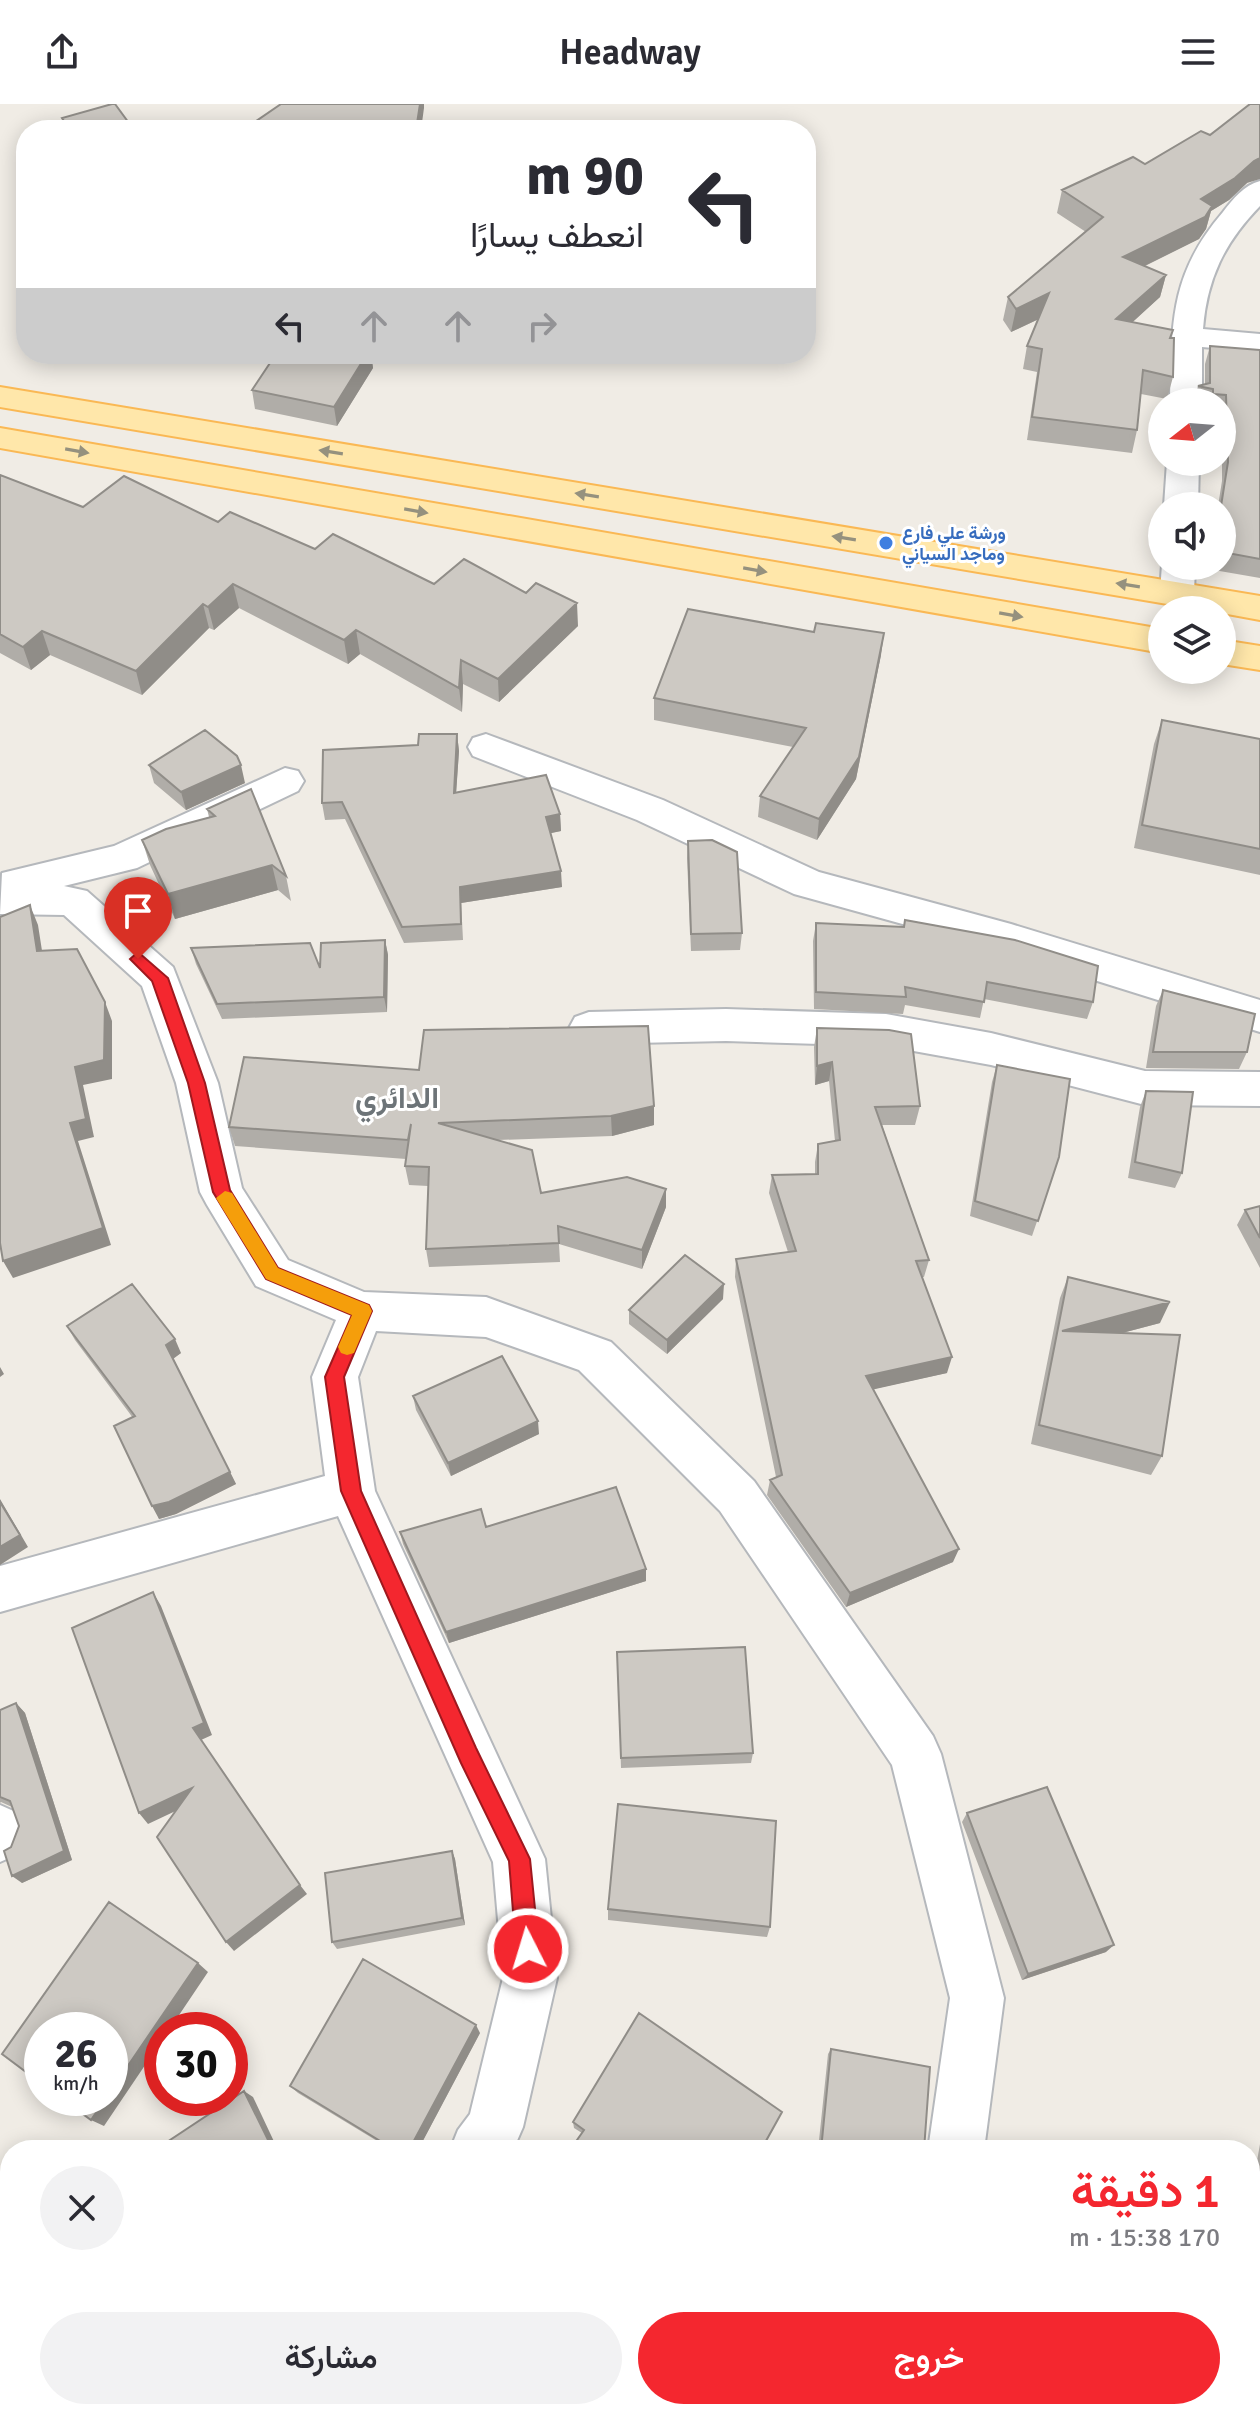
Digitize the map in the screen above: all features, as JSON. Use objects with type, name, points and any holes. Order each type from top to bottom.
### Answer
[{"type":"main road","points":[[0,397],[717,516],[1148,576]]},
{"type":"main road","points":[[0,438],[1148,639]]},
{"type":"main road","points":[[704,561],[717,516]]},
{"type":"main road","points":[[1177,580],[1260,608]]},
{"type":"main road","points":[[1236,654],[1260,658]]},
{"type":"street","points":[[1187,388],[1196,278],[1230,218],[1260,190]]},
{"type":"street","points":[[1189,337],[1260,343]]},
{"type":"street","points":[[486,747],[650,810],[808,884],[1011,939],[1260,1016]]},
{"type":"street","points":[[0,887],[123,858],[285,781]]},
{"type":"street","points":[[0,899],[73,901],[159,978],[197,1083],[222,1192],[272,1273],[362,1311],[486,1317],[595,1356],[737,1496],[915,1754],[977,1998],[957,2140]]},
{"type":"street","points":[[554,1029],[726,1025],[886,1030],[991,1049],[1145,1088],[1260,1089]]},
{"type":"street","points":[[362,1311],[335,1377],[351,1491],[519,1859],[530,1978],[495,2127],[485,2140]]},
{"type":"street","points":[[0,1589],[351,1491]]},
{"type":"building","points":[[115,104],[127,120],[63,120],[62,118]]},
{"type":"building","points":[[281,104],[420,104],[418,120],[258,120]]},
{"type":"building","points":[[1250,104],[1260,104],[1260,158],[1201,199],[1212,206],[1205,217],[1123,257],[1166,275],[1116,319],[1173,330],[1170,338],[1174,338],[1173,377],[1143,370],[1137,430],[1032,417],[1042,349],[1027,346],[1049,293],[1016,309],[1008,297],[1103,217],[1062,190],[1133,157],[1145,164],[1201,131],[1210,135]]},
{"type":"building","points":[[1210,346],[1260,350],[1260,559],[1236,555],[1236,492],[1223,492],[1226,476],[1236,476],[1236,388],[1198,386],[1210,383]]},
{"type":"building","points":[[269,364],[361,364],[334,407],[252,390]]},
{"type":"building","points":[[0,475],[83,507],[124,476],[218,522],[230,512],[315,549],[333,534],[434,584],[464,559],[526,593],[536,583],[577,603],[498,679],[461,660],[459,688],[356,630],[344,640],[233,584],[208,607],[203,604],[136,671],[42,631],[23,647],[0,634]]},
{"type":"building","points":[[688,609],[814,632],[816,623],[884,633],[859,757],[819,819],[760,796],[806,728],[654,698]]},
{"type":"building","points":[[1162,720],[1260,739],[1260,849],[1142,825]]},
{"type":"building","points":[[205,730],[237,756],[241,765],[181,792],[149,765]]},
{"type":"building","points":[[419,734],[457,734],[454,793],[546,775],[560,814],[546,817],[561,871],[460,887],[461,924],[402,927],[342,802],[322,803],[323,750],[418,745]]},
{"type":"building","points":[[251,789],[286,876],[272,865],[168,894],[142,840],[166,829],[215,816],[207,809]]},
{"type":"building","points":[[712,840],[737,852],[742,933],[691,934],[688,841]]},
{"type":"building","points":[[30,905],[37,951],[77,949],[105,1002],[104,1060],[75,1067],[86,1119],[70,1123],[103,1228],[3,1261],[0,1243],[0,917]]},
{"type":"building","points":[[905,920],[1015,940],[1098,966],[1093,1002],[987,982],[984,1002],[905,987],[906,997],[816,992],[816,923],[904,927]]},
{"type":"building","points":[[385,940],[384,997],[217,1004],[191,948],[310,943],[320,968],[321,943]]},
{"type":"building","points":[[1163,990],[1255,1014],[1247,1052],[1153,1052]]},
{"type":"building","points":[[648,1026],[654,1106],[611,1116],[438,1123],[532,1150],[541,1193],[627,1177],[666,1189],[642,1250],[558,1226],[559,1243],[426,1249],[429,1167],[405,1166],[411,1124],[408,1140],[229,1127],[244,1057],[419,1070],[424,1030]]},
{"type":"building","points":[[817,1028],[889,1030],[911,1034],[920,1106],[875,1107],[929,1260],[916,1261],[952,1357],[866,1376],[959,1549],[850,1593],[770,1480],[782,1475],[736,1259],[796,1251],[772,1175],[818,1174],[818,1144],[840,1140],[832,1062],[817,1066]]},
{"type":"building","points":[[997,1065],[1070,1079],[1059,1157],[1038,1221],[975,1201]]},
{"type":"building","points":[[1146,1091],[1193,1092],[1182,1173],[1135,1162]]},
{"type":"building","points":[[1260,1206],[1260,1238],[1245,1210]]},
{"type":"building","points":[[685,1255],[724,1284],[667,1340],[629,1310]]},
{"type":"building","points":[[1068,1277],[1170,1302],[1062,1331],[1180,1335],[1162,1456],[1039,1425]]},
{"type":"building","points":[[132,1284],[175,1339],[166,1345],[230,1472],[169,1502],[152,1506],[114,1426],[135,1416],[67,1326]]},
{"type":"building","points":[[502,1356],[538,1421],[448,1463],[413,1396]]},
{"type":"building","points":[[616,1487],[646,1569],[446,1632],[400,1532],[481,1509],[486,1527]]},
{"type":"building","points":[[0,1502],[20,1535],[0,1547]]},
{"type":"building","points":[[153,1592],[204,1723],[193,1728],[300,1885],[226,1942],[157,1837],[192,1788],[139,1813],[72,1628]]},
{"type":"building","points":[[745,1647],[753,1753],[621,1758],[617,1652]]},
{"type":"building","points":[[16,1703],[64,1851],[12,1876],[4,1851],[11,1847],[19,1826],[10,1801],[0,1797],[0,1710]]},
{"type":"building","points":[[1047,1787],[1114,1945],[1028,1974],[967,1813]]},
{"type":"building","points":[[618,1804],[776,1821],[770,1927],[608,1909]]},
{"type":"building","points":[[452,1851],[462,1918],[332,1942],[325,1873]]},
{"type":"building","points":[[109,1902],[198,1963],[165,2012],[144,2012],[144,2042],[128,2066],[128,2012],[32,2012]]},
{"type":"building","points":[[363,1959],[476,2025],[414,2140],[379,2140],[290,2086]]},
{"type":"building","points":[[639,2013],[782,2112],[767,2140],[577,2140],[584,2130],[573,2122]]},
{"type":"building","points":[[24,2023],[24,2070],[2,2054]]},
{"type":"building","points":[[831,2049],[930,2067],[925,2140],[822,2140]]},
{"type":"building","points":[[248,2099],[268,2140],[170,2140],[206,2116],[248,2116]]},
{"type":"slow traffic","points":[[225,1198],[272,1273],[362,1311],[347,1347]]},
{"type":"place","name":"ورشة علي فارع وماجد السياني","points":[[886,543]]},
{"type":"district","name":"الدائري","points":[[397,1098]]},
{"type":"route","points":[[138,959],[159,978],[197,1083],[222,1192],[272,1273],[362,1311],[335,1377],[351,1491],[519,1859],[528,1949]]}]
